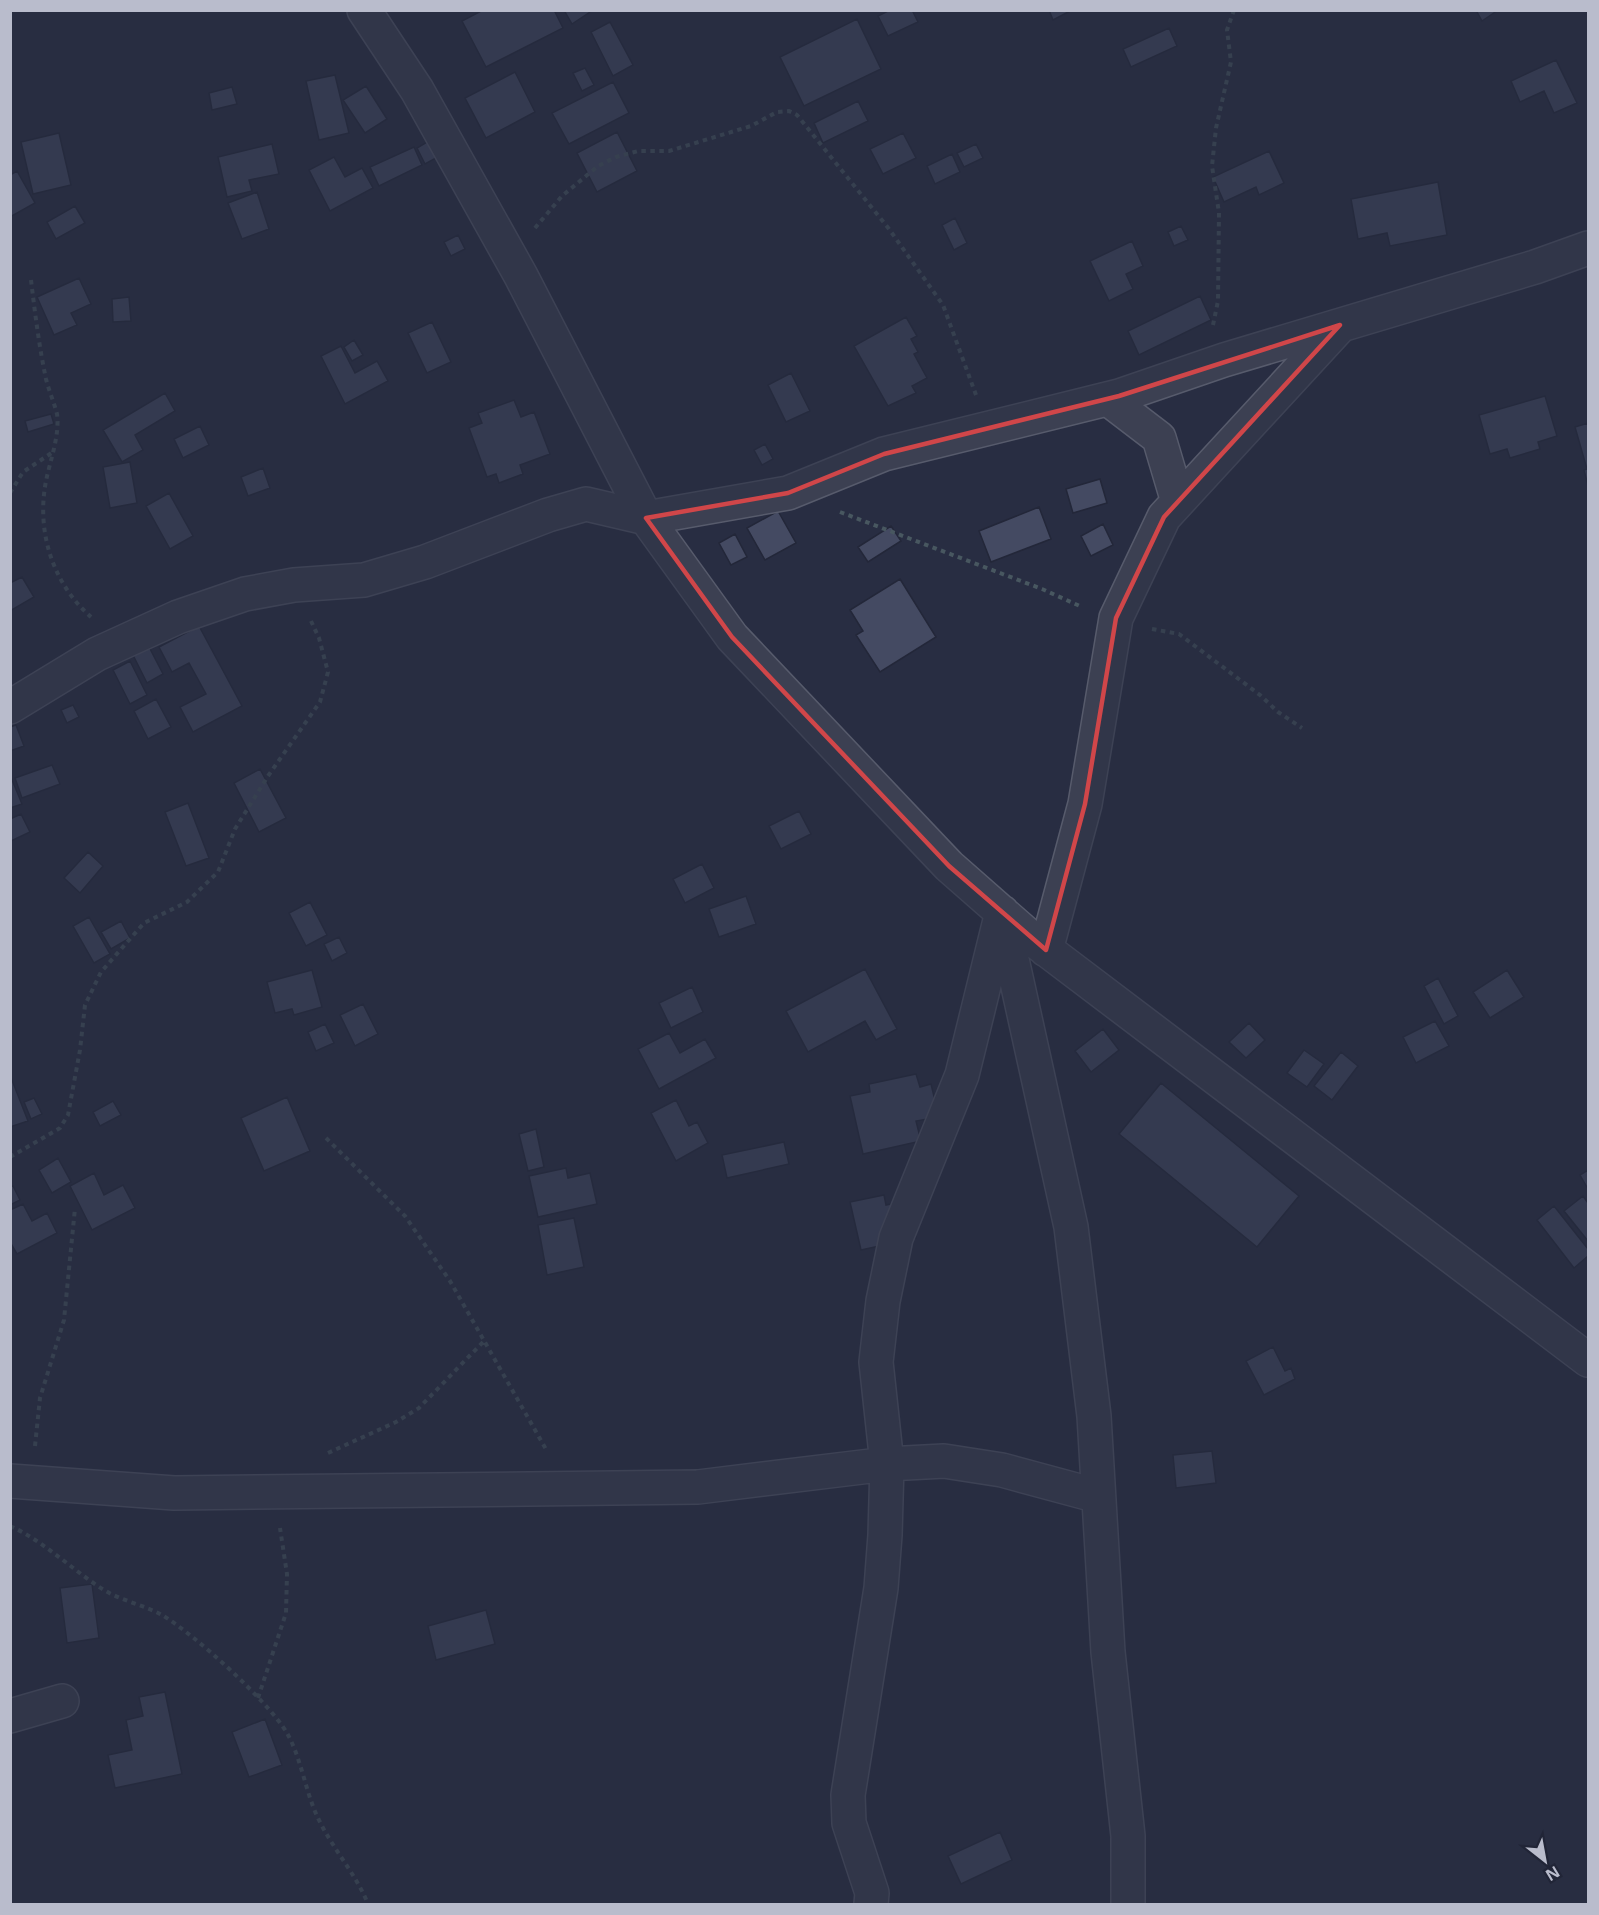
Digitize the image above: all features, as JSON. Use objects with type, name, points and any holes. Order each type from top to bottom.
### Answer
[{"type":"street","points":[[364,10],[417,90],[510,256],[646,518],[732,637],[949,866],[1046,950],[1588,1360]]},
{"type":"street","points":[[10,707],[121,643],[178,617],[244,594],[294,585],[364,580],[425,562],[548,515],[586,504],[646,518],[788,493],[884,454],[1108,399],[1203,367],[1535,267],[1588,248]]},
{"type":"street","points":[[1046,950],[1084,804],[1116,618],[1164,517],[1340,325]]},
{"type":"street","points":[[1108,399],[1159,438],[1178,502]]},
{"type":"street","points":[[871,1905],[872,1893],[849,1823],[848,1795],[881,1588],[887,1464],[876,1362],[883,1301],[896,1238],[962,1075],[1002,912]]},
{"type":"street","points":[[1002,912],[1071,1227],[1094,1416],[1108,1652],[1128,1836],[1128,1905]]},
{"type":"street","points":[[21,1482],[174,1493],[698,1487],[887,1464],[944,1461],[1002,1470],[1098,1496]]},
{"type":"street","points":[[10,1716],[62,1701]]},
{"type":"path","points":[[1203,367],[1218,302],[1220,213],[1212,166],[1216,128],[1231,63],[1227,30],[1234,10]]},
{"type":"path","points":[[510,256],[562,196],[598,166],[638,151],[669,151],[751,126],[777,112],[789,111],[796,115],[889,229],[943,305],[988,430]]},
{"type":"path","points":[[31,280],[39,342],[57,416],[53,451],[45,484],[44,525],[53,569],[78,606],[121,643]]},
{"type":"path","points":[[10,493],[23,471],[53,451]]},
{"type":"path","points":[[788,493],[1116,618],[1179,634],[1260,695],[1278,712],[1302,728]]},
{"type":"path","points":[[10,1157],[60,1128],[68,1115],[80,1050],[85,1005],[101,972],[144,923],[187,902],[218,872],[235,829],[268,776],[320,702],[328,672],[319,638],[294,585]]},
{"type":"path","points":[[326,1138],[405,1216],[450,1281],[525,1416],[571,1488]]},
{"type":"path","points":[[21,1482],[40,1398],[64,1320],[75,1209]]},
{"type":"path","points":[[325,1454],[396,1422],[419,1408],[484,1341]]},
{"type":"path","points":[[258,1699],[286,1613],[286,1574],[281,1530],[266,1492]]},
{"type":"path","points":[[10,1526],[28,1534],[106,1592],[159,1613],[176,1624],[258,1699],[287,1735],[300,1764],[316,1814],[329,1841],[363,1892],[368,1905]]},
{"type":"highlighted area","points":[[1340,325],[1164,517],[1116,618],[1085,804],[1046,950],[949,866],[732,637],[646,518],[788,493],[884,454],[1119,396]]},
{"type":"building","points":[[483,10],[554,10],[563,28],[486,67],[462,21]]},
{"type":"building","points":[[564,10],[593,10],[572,24]]},
{"type":"building","points":[[890,10],[912,10],[918,22],[888,36],[878,16]]},
{"type":"building","points":[[1049,10],[1072,10],[1053,20]]},
{"type":"building","points":[[1476,10],[1498,10],[1482,21]]},
{"type":"building","points":[[857,19],[881,69],[804,106],[780,57]]},
{"type":"building","points":[[610,22],[633,65],[613,76],[591,32]]},
{"type":"building","points":[[1169,28],[1177,46],[1131,67],[1123,49]]},
{"type":"building","points":[[1556,60],[1577,103],[1554,113],[1544,91],[1520,102],[1511,81]]},
{"type":"building","points":[[585,68],[594,85],[582,91],[573,73]]},
{"type":"building","points":[[515,72],[535,112],[486,138],[465,98]]},
{"type":"building","points":[[335,75],[349,133],[319,140],[306,81]]},
{"type":"building","points":[[613,82],[629,113],[569,144],[552,113]]},
{"type":"building","points":[[366,86],[387,119],[365,133],[343,100]]},
{"type":"building","points":[[232,87],[237,104],[212,110],[209,93]]},
{"type":"building","points":[[858,101],[868,121],[823,143],[814,123]]},
{"type":"building","points":[[617,132],[637,171],[597,192],[577,153]]},
{"type":"building","points":[[59,133],[71,185],[33,194],[21,142]]},
{"type":"building","points":[[903,133],[916,158],[883,174],[870,149]]},
{"type":"building","points":[[427,142],[436,158],[425,164],[417,148]]},
{"type":"building","points":[[272,144],[279,174],[249,180],[252,191],[227,197],[218,157]]},
{"type":"building","points":[[976,144],[983,158],[964,167],[957,153]]},
{"type":"building","points":[[414,147],[422,165],[379,186],[370,167]]},
{"type":"building","points":[[1269,151],[1284,183],[1259,195],[1256,187],[1224,202],[1213,177]]},
{"type":"building","points":[[952,154],[960,172],[935,184],[927,166]]},
{"type":"building","points":[[334,157],[345,177],[362,168],[373,188],[330,211],[309,170]]},
{"type":"building","points":[[17,171],[35,203],[10,217],[10,175]]},
{"type":"building","points":[[1438,182],[1447,235],[1390,246],[1387,233],[1358,239],[1351,199]]},
{"type":"building","points":[[257,192],[269,229],[242,239],[228,203]]},
{"type":"building","points":[[75,206],[85,223],[56,239],[47,222]]},
{"type":"building","points":[[955,218],[967,243],[954,250],[942,225]]},
{"type":"building","points":[[1181,226],[1188,240],[1174,246],[1168,232]]},
{"type":"building","points":[[458,235],[465,249],[451,256],[444,242]]},
{"type":"building","points":[[1132,241],[1143,266],[1126,274],[1133,289],[1109,301],[1090,261]]},
{"type":"building","points":[[79,278],[91,304],[71,313],[77,325],[54,335],[37,297]]},
{"type":"building","points":[[1200,296],[1211,320],[1139,355],[1128,331]]},
{"type":"building","points":[[129,297],[131,321],[113,322],[112,299]]},
{"type":"building","points":[[906,317],[917,336],[911,339],[918,352],[914,354],[927,378],[912,386],[916,393],[888,406],[854,346]]},
{"type":"building","points":[[432,322],[451,362],[427,373],[408,333]]},
{"type":"building","points":[[354,340],[363,355],[352,361],[344,347]]},
{"type":"building","points":[[341,346],[355,373],[377,361],[388,381],[345,404],[321,356]]},
{"type":"building","points":[[791,373],[810,411],[786,422],[768,385]]},
{"type":"building","points":[[165,393],[175,411],[135,435],[143,450],[122,462],[103,430]]},
{"type":"building","points":[[1545,396],[1557,436],[1538,442],[1540,449],[1510,458],[1507,449],[1490,454],[1479,415]]},
{"type":"building","points":[[514,400],[521,417],[534,412],[550,454],[520,465],[523,474],[499,483],[496,474],[487,477],[469,428],[482,423],[478,413]]},
{"type":"building","points":[[51,414],[54,424],[28,432],[25,421]]},
{"type":"building","points":[[1588,423],[1588,486],[1584,470],[1587,469],[1575,427]]},
{"type":"building","points":[[200,426],[209,445],[183,458],[174,439]]},
{"type":"building","points":[[765,444],[773,459],[762,465],[754,450]]},
{"type":"building","points":[[130,462],[137,503],[110,508],[103,467]]},
{"type":"building","points":[[263,468],[270,488],[248,496],[241,477]]},
{"type":"building","points":[[1100,479],[1107,503],[1073,513],[1066,489]]},
{"type":"building","points":[[169,493],[193,536],[170,549],[146,506]]},
{"type":"building","points":[[1039,507],[1051,539],[991,562],[979,531]]},
{"type":"building","points":[[778,511],[796,543],[765,560],[747,528]]},
{"type":"building","points":[[1103,524],[1113,545],[1091,556],[1081,536]]},
{"type":"building","points":[[891,526],[901,541],[868,562],[858,547]]},
{"type":"building","points":[[735,534],[747,557],[731,565],[719,543]]},
{"type":"building","points":[[22,577],[34,597],[10,611],[10,583]]},
{"type":"building","points":[[900,579],[936,637],[880,672],[856,635],[863,631],[850,610]]},
{"type":"building","points":[[199,626],[242,706],[193,732],[180,707],[206,694],[189,663],[172,672],[159,647]]},
{"type":"building","points":[[147,643],[163,674],[147,683],[131,651]]},
{"type":"building","points":[[130,661],[147,695],[130,704],[113,670]]},
{"type":"building","points":[[156,699],[171,727],[148,739],[134,711]]},
{"type":"building","points":[[73,705],[79,717],[67,723],[61,710]]},
{"type":"building","points":[[16,725],[24,746],[10,751],[10,727]]},
{"type":"building","points":[[52,765],[60,784],[22,798],[15,778]]},
{"type":"building","points":[[260,769],[286,818],[259,832],[234,783]]},
{"type":"building","points":[[10,775],[22,804],[10,808]]},
{"type":"building","points":[[188,803],[209,858],[186,866],[165,812]]},
{"type":"building","points":[[799,811],[811,834],[781,849],[769,826]]},
{"type":"building","points":[[21,814],[30,832],[11,841],[10,819]]},
{"type":"building","points":[[88,852],[103,866],[80,893],[64,878]]},
{"type":"building","points":[[702,864],[714,888],[685,903],[673,879]]},
{"type":"building","points":[[746,896],[756,924],[719,937],[709,909]]},
{"type":"building","points":[[310,902],[327,935],[306,946],[289,913]]},
{"type":"building","points":[[89,917],[110,954],[94,963],[73,926]]},
{"type":"building","points":[[121,921],[130,938],[111,949],[101,932]]},
{"type":"building","points":[[339,937],[347,953],[332,961],[324,944]]},
{"type":"building","points":[[865,969],[897,1029],[876,1040],[865,1021],[808,1052],[786,1011]]},
{"type":"building","points":[[312,970],[322,1007],[294,1015],[292,1009],[275,1013],[267,982]]},
{"type":"building","points":[[1507,970],[1524,997],[1490,1018],[1473,992]]},
{"type":"building","points":[[1438,978],[1458,1016],[1444,1024],[1424,986]]},
{"type":"building","points":[[692,987],[703,1012],[671,1028],[659,1003]]},
{"type":"building","points":[[363,1004],[378,1034],[355,1046],[340,1015]]},
{"type":"building","points":[[1435,1021],[1449,1046],[1416,1063],[1403,1037]]},
{"type":"building","points":[[1249,1023],[1265,1040],[1246,1058],[1229,1042]]},
{"type":"building","points":[[325,1024],[334,1043],[316,1051],[308,1032]]},
{"type":"building","points":[[1103,1029],[1119,1050],[1091,1072],[1075,1051]]},
{"type":"building","points":[[669,1033],[680,1053],[705,1039],[716,1058],[659,1089],[638,1049]]},
{"type":"building","points":[[1304,1050],[1324,1064],[1307,1087],[1287,1073]]},
{"type":"building","points":[[1341,1052],[1358,1066],[1332,1100],[1314,1086]]},
{"type":"building","points":[[916,1074],[920,1087],[931,1084],[939,1117],[916,1121],[921,1141],[863,1154],[850,1096],[870,1092],[869,1084]]},
{"type":"building","points":[[10,1075],[28,1121],[10,1127]]},
{"type":"building","points":[[1161,1083],[1299,1196],[1257,1247],[1119,1134]]},
{"type":"building","points":[[287,1097],[310,1151],[264,1171],[241,1118]]},
{"type":"building","points":[[34,1098],[42,1114],[31,1119],[24,1102]]},
{"type":"building","points":[[676,1100],[689,1126],[697,1122],[708,1143],[676,1161],[651,1113]]},
{"type":"building","points":[[113,1101],[121,1115],[100,1126],[93,1112]]},
{"type":"building","points":[[536,1129],[544,1167],[528,1171],[519,1134]]},
{"type":"building","points":[[784,1142],[789,1164],[727,1178],[722,1155]]},
{"type":"building","points":[[58,1158],[71,1182],[52,1193],[39,1170]]},
{"type":"building","points":[[566,1168],[568,1178],[590,1173],[597,1204],[538,1217],[529,1176]]},
{"type":"building","points":[[1588,1170],[1588,1189],[1580,1175]]},
{"type":"building","points":[[94,1173],[104,1195],[123,1185],[135,1208],[92,1230],[70,1186]]},
{"type":"building","points":[[13,1186],[20,1200],[10,1205],[10,1187]]},
{"type":"building","points":[[884,1195],[886,1205],[908,1200],[916,1238],[861,1250],[850,1202]]},
{"type":"building","points":[[1583,1196],[1588,1203],[1588,1241],[1564,1211]]},
{"type":"building","points":[[23,1204],[32,1221],[47,1213],[57,1233],[17,1254],[10,1242],[10,1210]]},
{"type":"building","points":[[1554,1206],[1588,1249],[1588,1256],[1574,1268],[1537,1220]]},
{"type":"building","points":[[574,1218],[584,1267],[547,1275],[538,1225]]},
{"type":"building","points":[[1273,1347],[1285,1371],[1291,1368],[1295,1379],[1264,1395],[1246,1361]]},
{"type":"building","points":[[1212,1451],[1216,1483],[1176,1488],[1173,1455]]},
{"type":"building","points":[[92,1584],[99,1638],[67,1643],[60,1588]]},
{"type":"building","points":[[486,1610],[495,1644],[436,1660],[428,1626]]},
{"type":"building","points":[[165,1692],[182,1774],[115,1788],[108,1755],[132,1750],[126,1720],[143,1716],[139,1697]]},
{"type":"building","points":[[265,1719],[282,1765],[249,1777],[232,1732]]},
{"type":"building","points":[[1000,1832],[1012,1860],[961,1884],[948,1856]]}]
